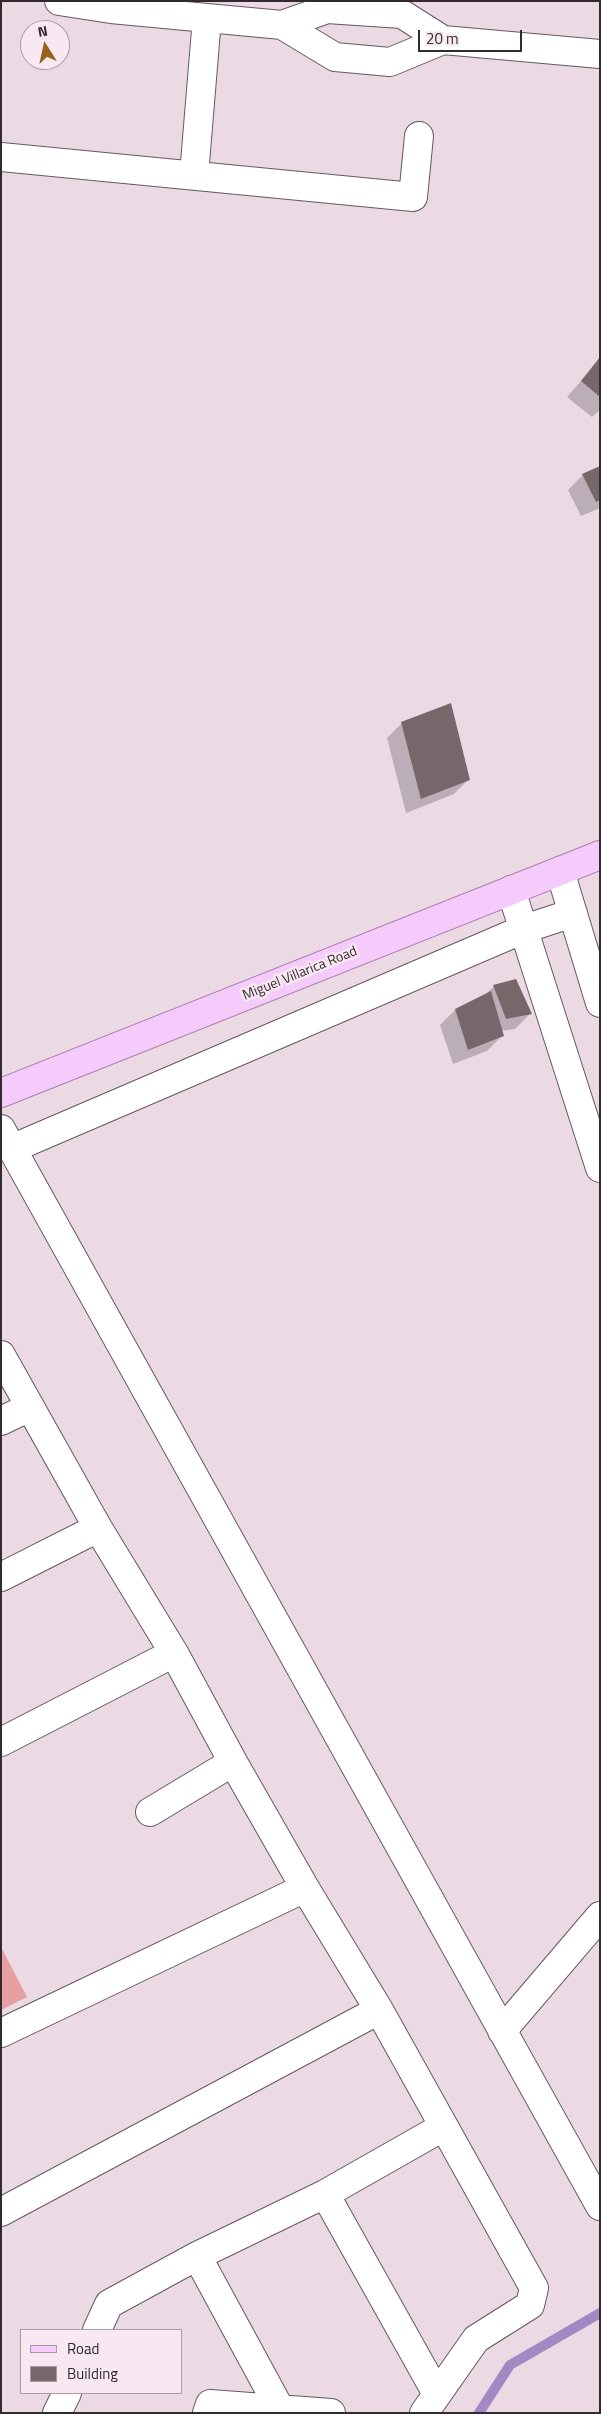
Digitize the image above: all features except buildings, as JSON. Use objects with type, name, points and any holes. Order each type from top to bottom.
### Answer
[{"type":"main road","name":"Miguel Villarica Road","points":[[1,1093],[600,855]]},
{"type":"street","points":[[59,1],[112,5],[207,18],[282,25],[326,9],[402,14],[443,40],[600,54]]},
{"type":"street","points":[[194,176],[207,18]]},
{"type":"street","points":[[282,25],[335,58],[390,62],[443,40]]},
{"type":"street","points":[[1,157],[413,197],[419,136]]},
{"type":"street","points":[[560,871],[600,1003]]},
{"type":"street","points":[[511,890],[592,1117],[600,1168]]},
{"type":"street","points":[[573,913],[524,929],[6,1139],[600,2206]]},
{"type":"street","points":[[1,1355],[98,1528],[174,1653],[232,1762],[379,2010],[534,2288],[530,2305],[476,2339],[430,2403],[324,2194]]},
{"type":"street","points":[[1,1421],[30,1406]]},
{"type":"street","points":[[1,1577],[98,1528]]},
{"type":"street","points":[[1,1742],[174,1653]]},
{"type":"street","points":[[150,1812],[232,1762]]},
{"type":"street","points":[[1,2033],[305,1888]]},
{"type":"street","points":[[502,2031],[600,1916]]},
{"type":"street","points":[[1,2212],[379,2010]]},
{"type":"street","points":[[97,2329],[109,2304],[197,2256],[324,2194],[443,2127]]},
{"type":"street","points":[[197,2256],[280,2409]]},
{"type":"street","points":[[57,2413],[66,2394]]},
{"type":"street","points":[[207,2413],[210,2404],[331,2413]]},
{"type":"shaded area","points":[[1,1947],[27,1997],[1,2010]]},
{"type":"waterway","points":[[479,2413],[510,2365],[600,2313]]}]
